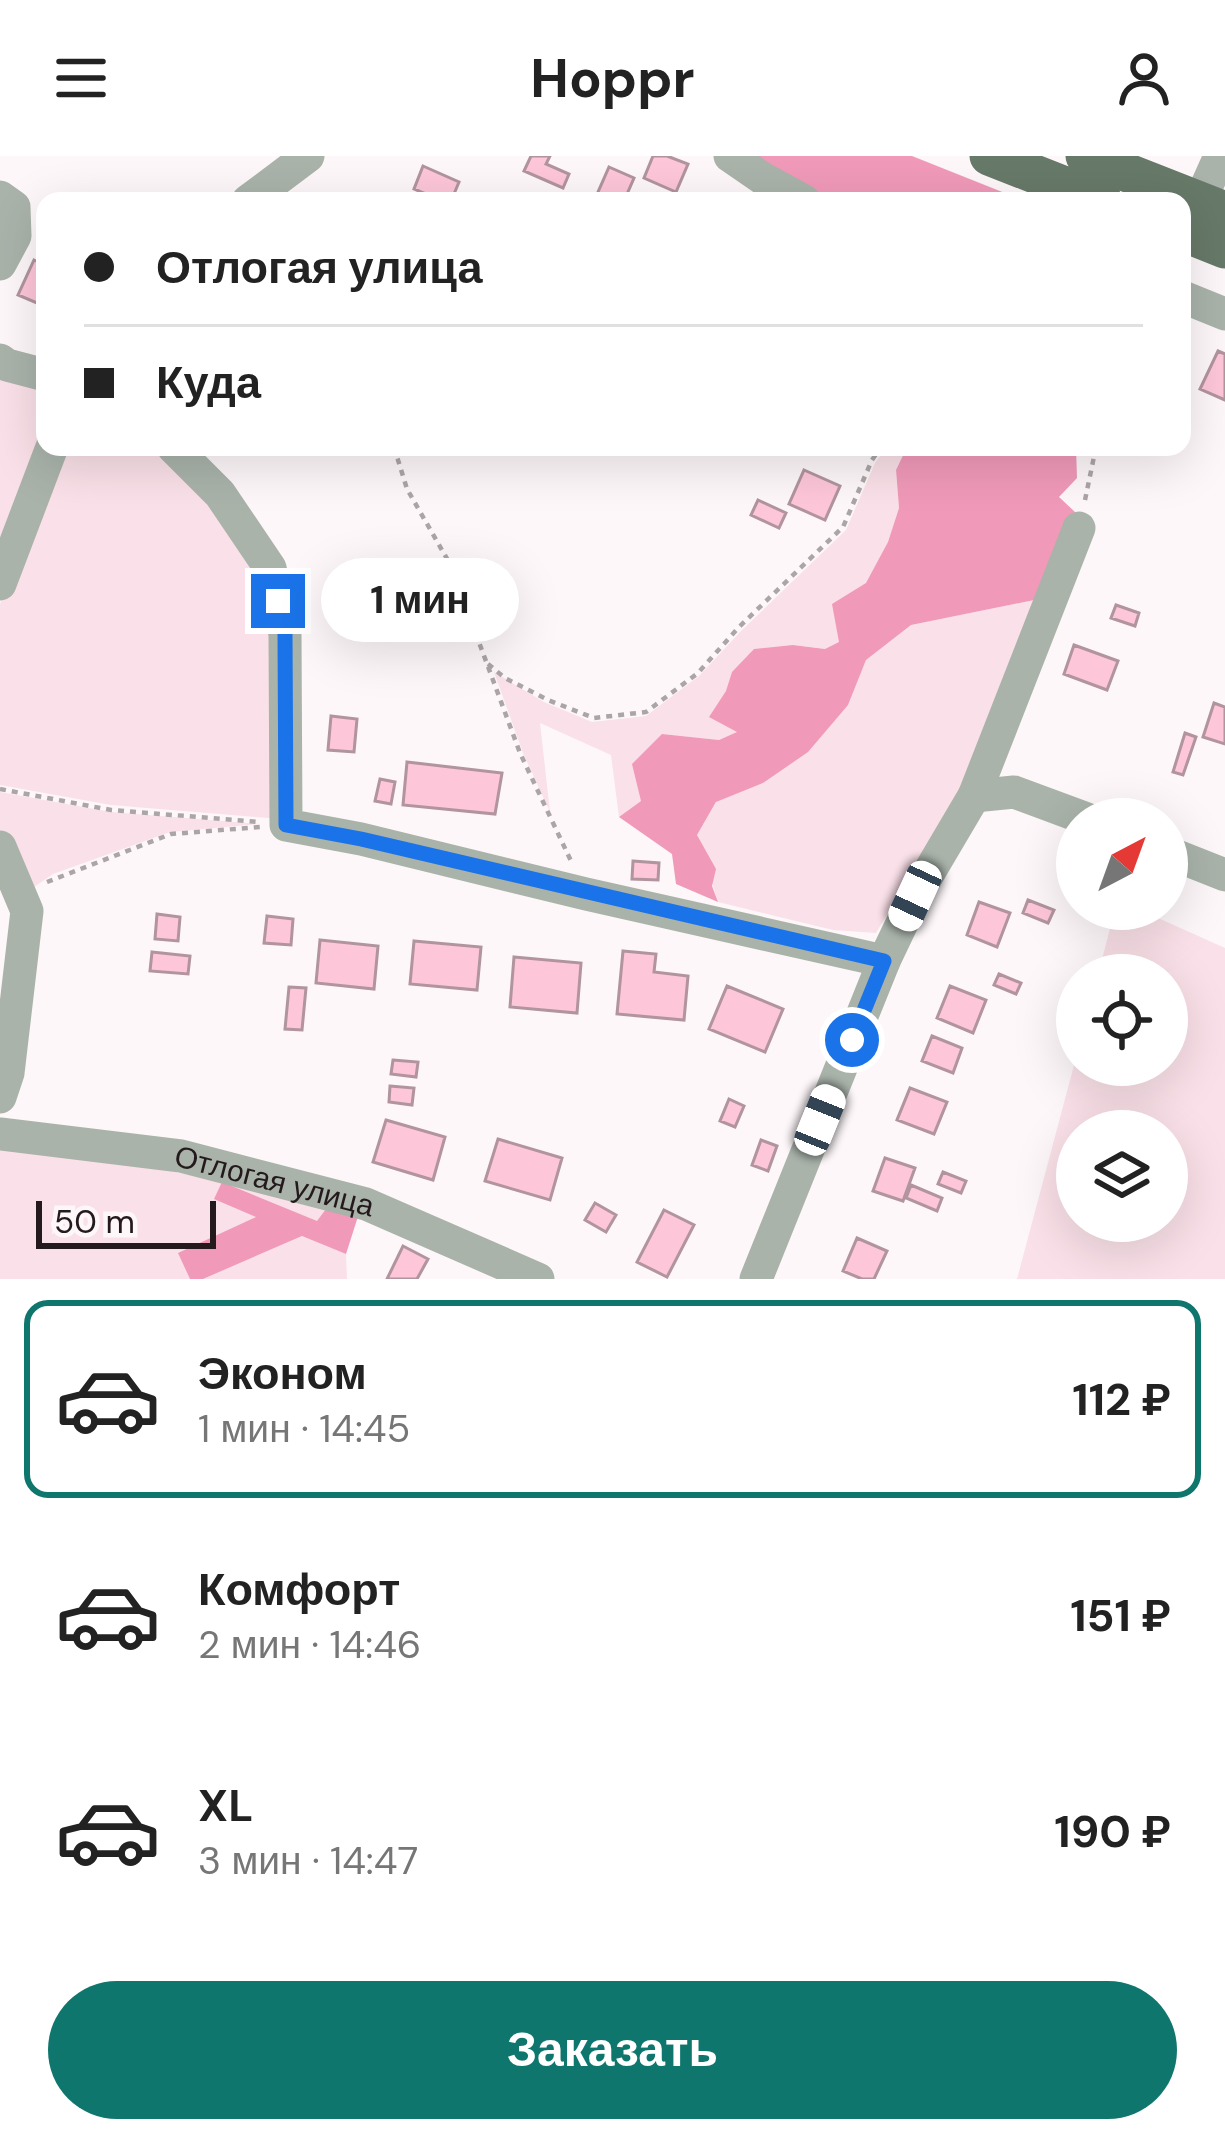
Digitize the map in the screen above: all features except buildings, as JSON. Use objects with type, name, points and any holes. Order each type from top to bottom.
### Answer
[{"type":"main road","points":[[989,156],[1080,192]]},
{"type":"main road","points":[[1085,156],[1156,192]]},
{"type":"main road","points":[[1202,215],[1225,249]]},
{"type":"street","points":[[260,192],[308,156]]},
{"type":"street","points":[[730,156],[789,192]]},
{"type":"street","points":[[1202,215],[1220,156]]},
{"type":"street","points":[[0,197],[14,207],[15,236],[0,264]]},
{"type":"street","points":[[1191,300],[1225,314]]},
{"type":"street","points":[[0,360],[36,373]]},
{"type":"street","points":[[0,584],[49,456]]},
{"type":"street","points":[[182,456],[220,494],[270,568],[285,634],[286,825],[884,961]]},
{"type":"street","points":[[756,1279],[884,961],[915,896],[974,796],[1079,528]]},
{"type":"street","points":[[974,796],[1014,792],[1056,808]]},
{"type":"street","points":[[0,847],[27,911],[8,1073],[0,1097]]},
{"type":"street","points":[[1188,860],[1225,875]]},
{"type":"street","name":"Отлогая улица","points":[[0,1134],[181,1156],[366,1204],[538,1279]]},
{"type":"path","points":[[397,456],[407,489],[450,564],[520,753],[586,893]]},
{"type":"path","points":[[488,664],[533,693],[594,718],[646,712],[698,673],[843,527],[875,456]]},
{"type":"path","points":[[1079,528],[1094,456]]},
{"type":"path","points":[[0,789],[112,810],[286,825]]},
{"type":"path","points":[[22,899],[55,877],[171,834],[286,825]]},
{"type":"shaded area","points":[[746,156],[912,156],[1002,192],[799,192]]},
{"type":"shaded area","points":[[0,364],[36,376],[36,456],[42,456],[0,571]]},
{"type":"shaded area","points":[[56,456],[173,456],[264,572],[282,635],[280,819],[111,805],[0,785],[0,604]]},
{"type":"shaded area","points":[[880,456],[903,456],[896,470],[899,508],[888,542],[840,642],[826,649],[793,645],[732,672],[727,691],[710,716],[738,732],[719,740],[662,734],[641,801],[619,817],[611,755],[540,723],[550,812],[494,672],[544,702],[592,722],[646,716],[699,676],[846,530]]},
{"type":"shaded area","points":[[903,456],[1076,456],[1077,478],[1059,497],[1075,512],[1044,598],[911,625],[866,660],[848,705],[808,752],[763,783],[716,802],[697,835],[716,869],[712,886],[718,902],[676,884],[672,854],[619,817],[641,801],[632,764],[662,734],[719,740],[737,732],[709,717],[732,672],[754,649],[793,645],[825,649],[839,642],[832,604],[866,583],[888,542],[899,508],[896,470]]},
{"type":"shaded area","points":[[1044,598],[959,794],[876,933],[833,930],[718,902],[697,835],[717,801],[763,783],[848,705],[866,660],[911,625]]},
{"type":"shaded area","points":[[0,792],[111,812],[260,824],[170,832],[53,874],[24,894],[0,837]]},
{"type":"shaded area","points":[[1110,930],[1185,930],[1225,948],[1225,1279],[1017,1279],[1056,1133],[1056,1242],[1188,1242],[1188,1110],[1062,1110],[1068,1086],[1188,1086],[1188,954],[1103,954]]},
{"type":"shaded area","points":[[0,1139],[361,1207],[317,1221],[257,1217],[179,1253],[190,1279],[0,1279]]},
{"type":"shaded area","points":[[222,1182],[317,1221],[326,1209],[361,1207],[346,1254],[302,1236],[203,1279],[190,1279],[178,1253],[256,1217],[214,1199]]},
{"type":"shaded area","points":[[302,1236],[346,1254],[347,1279],[203,1279]]},
{"type":"route","points":[[278,601],[285,634],[286,825],[884,961],[852,1040]]}]
